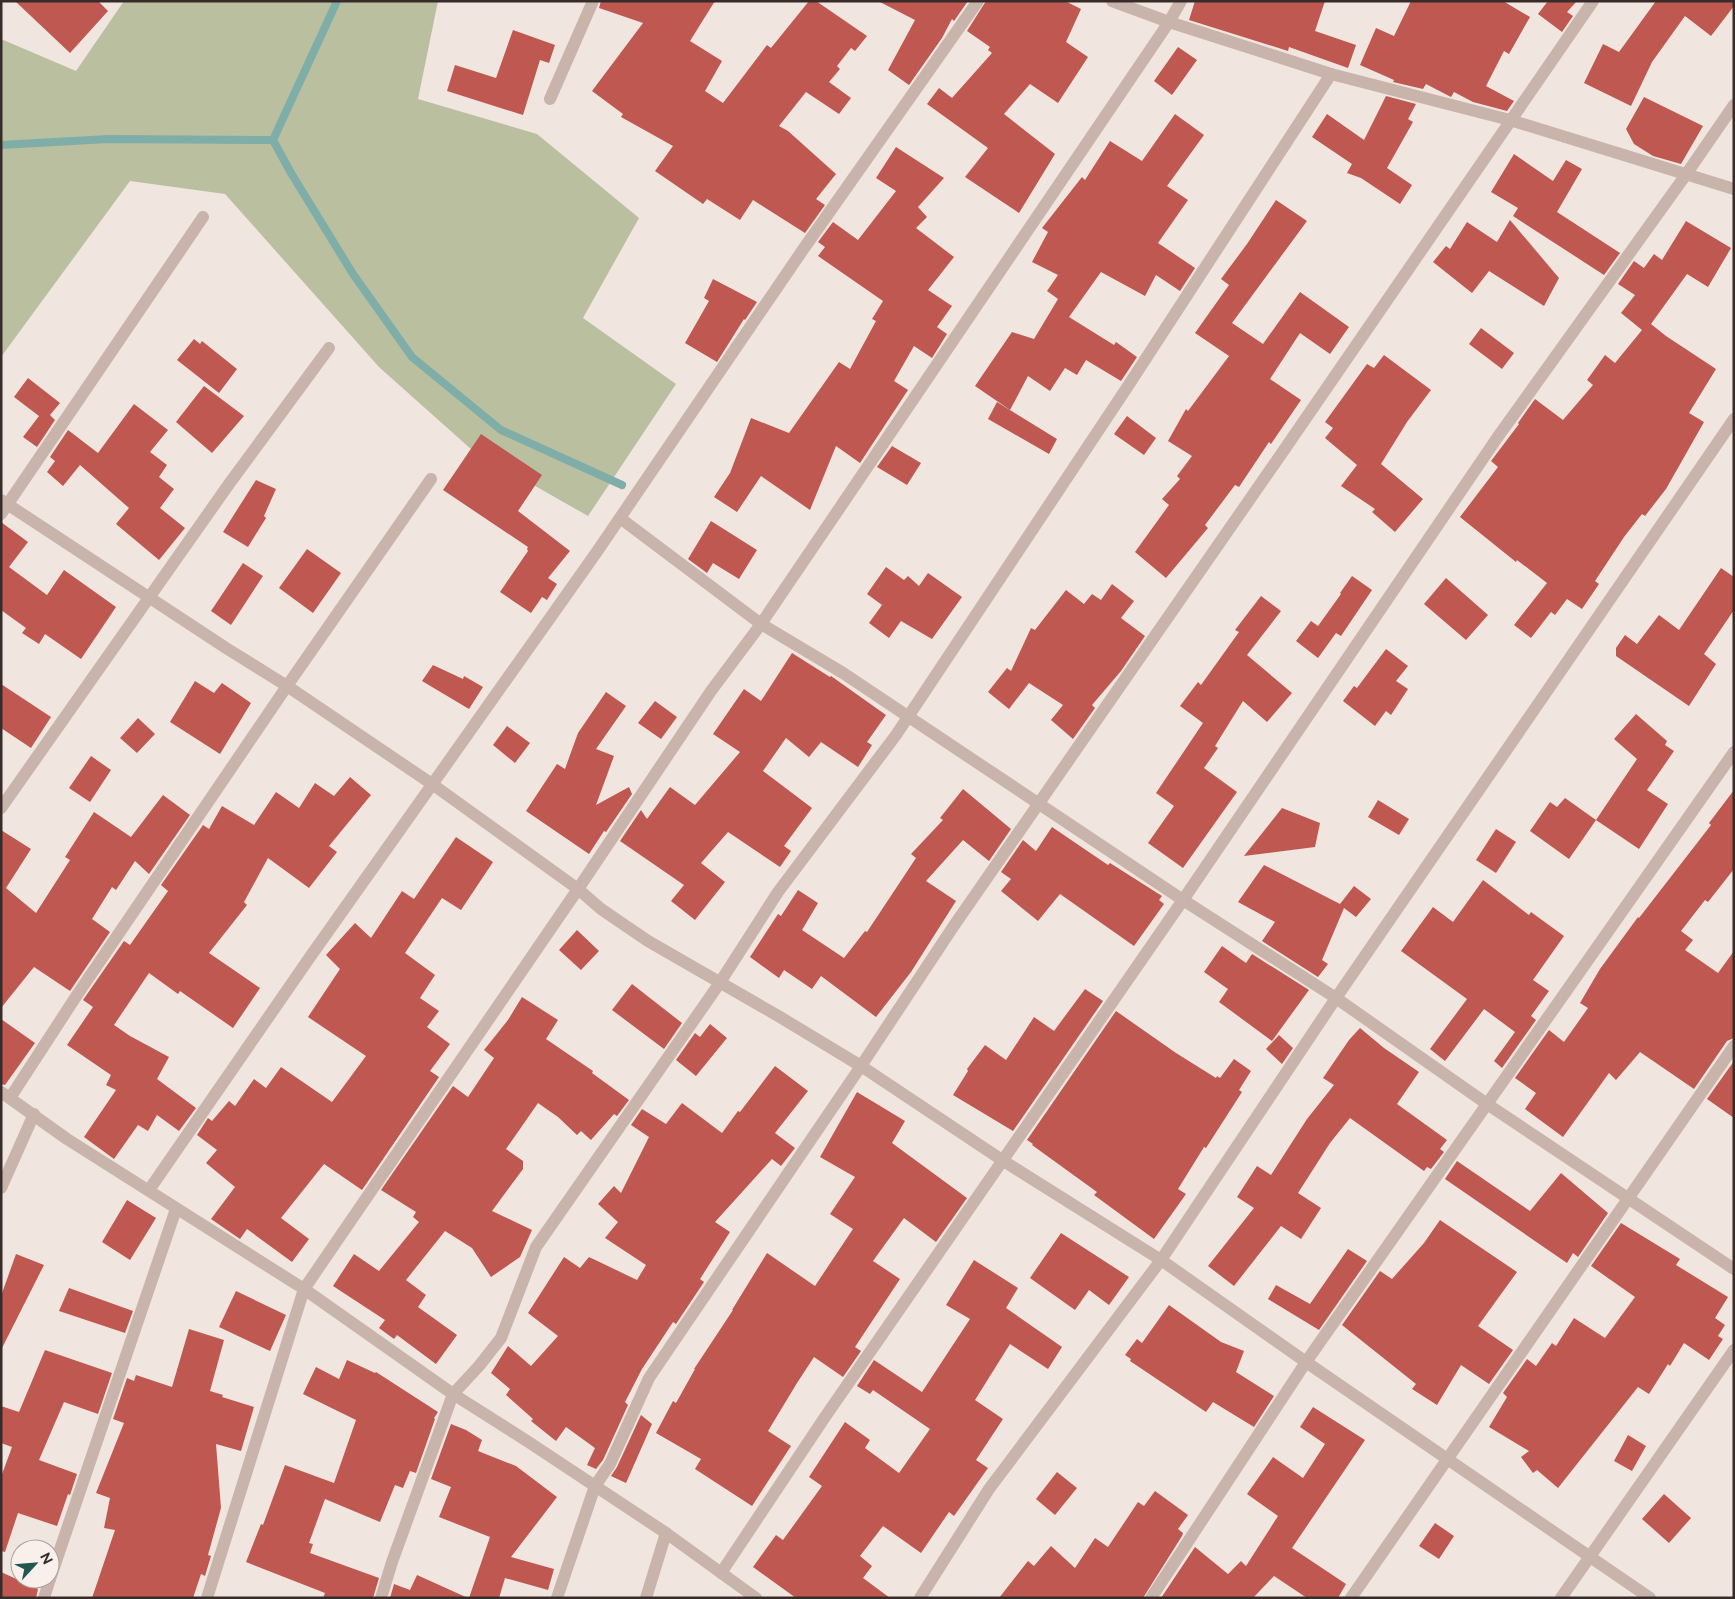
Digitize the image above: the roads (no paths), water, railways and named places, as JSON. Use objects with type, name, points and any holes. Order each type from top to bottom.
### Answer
[{"type":"street","points":[[550,99],[593,1]]},
{"type":"street","points":[[149,1190],[310,957],[620,518],[802,251],[978,1]]},
{"type":"street","points":[[1112,1],[1169,22],[1331,74],[1510,120],[1614,151],[1685,176],[1734,189]]},
{"type":"street","points":[[206,1598],[304,1290],[712,691],[762,624],[1169,22],[1181,1]]},
{"type":"street","points":[[557,1598],[595,1486],[610,1464],[649,1378],[953,927],[1593,1]]},
{"type":"street","points":[[381,1598],[453,1394],[502,1338],[536,1247],[719,984],[778,892],[896,736],[1128,386],[1331,74]]},
{"type":"street","points":[[721,1573],[831,1409],[1183,900],[1497,438],[1734,105]]},
{"type":"street","points":[[203,216],[4,506],[287,686],[432,784],[578,889],[601,909],[648,941],[861,1066],[1002,1160],[1161,1260],[1650,1598]]},
{"type":"street","points":[[1,808],[229,484],[329,348]]},
{"type":"street","points":[[920,1598],[989,1489],[1161,1260],[1336,998],[1734,419]]},
{"type":"street","points":[[432,479],[287,686],[77,995],[6,1095],[176,1210],[304,1290],[453,1394],[666,1533],[756,1598]]},
{"type":"street","points":[[620,518],[762,624],[843,673],[1183,900],[1336,998],[1487,1104],[1734,1269]]},
{"type":"street","points":[[1151,1598],[1306,1362],[1734,752]]},
{"type":"street","points":[[1352,1598],[1447,1458],[1734,1046]]},
{"type":"street","points":[[1,1188],[34,1114]]},
{"type":"street","points":[[60,1550],[176,1210]]},
{"type":"street","points":[[1561,1598],[1734,1350]]},
{"type":"street","points":[[646,1598],[666,1533]]},
{"type":"waterway","points":[[1,145],[108,139],[273,140],[337,1]]},
{"type":"waterway","points":[[273,140],[353,274],[412,357],[501,430],[622,485]]}]
